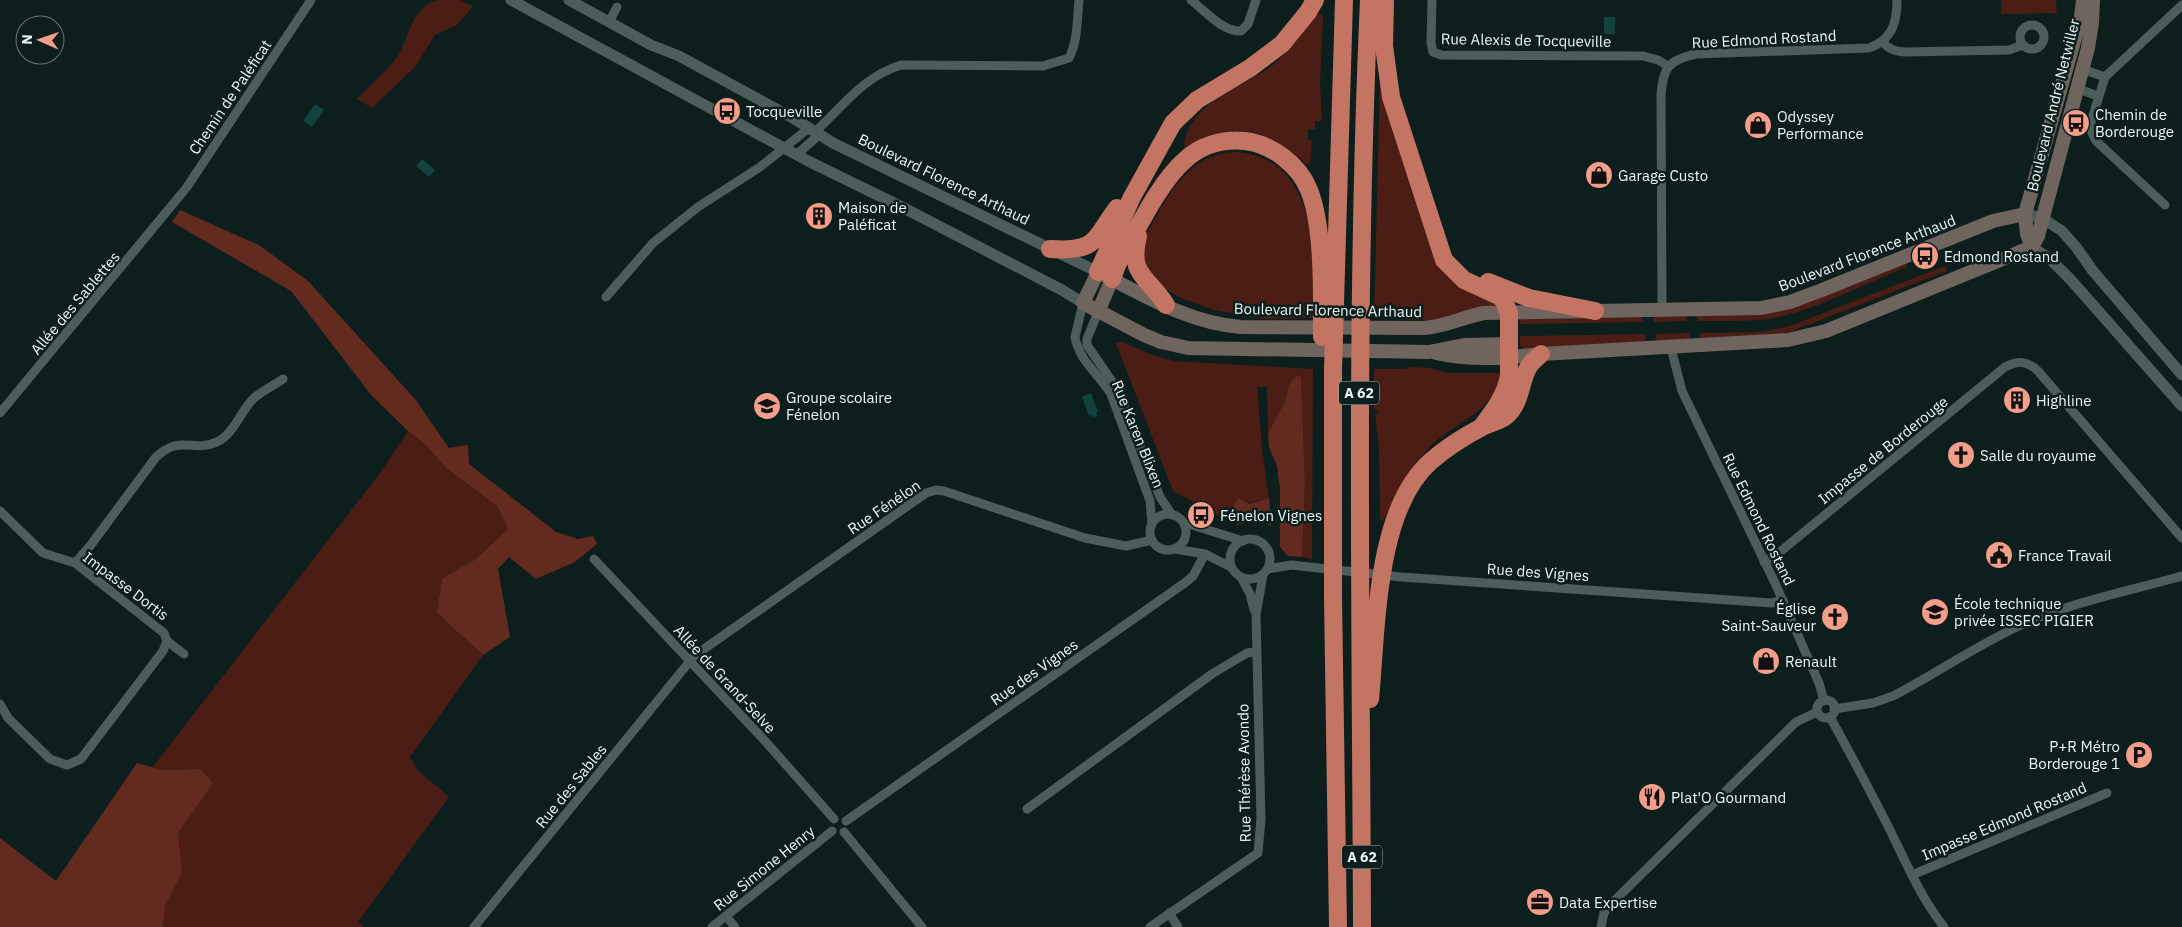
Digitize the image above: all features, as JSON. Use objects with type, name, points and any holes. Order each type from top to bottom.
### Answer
[{"type":"highway","points":[[1105,275],[1132,198],[1166,134],[1179,116],[1197,100],[1250,68],[1282,44],[1308,12],[1315,0]]},
{"type":"highway","name":"A 62","points":[[1338,927],[1333,598],[1333,360],[1344,0]]},
{"type":"highway","name":"A 62","points":[[1362,927],[1358,543],[1363,148],[1369,0]]},
{"type":"highway","points":[[1385,0],[1384,46],[1394,110],[1444,260],[1464,280],[1499,296],[1504,301],[1509,313],[1509,376],[1504,396],[1481,428]]},
{"type":"highway","points":[[1105,275],[1117,265],[1164,185],[1180,165],[1200,150],[1219,142],[1250,142],[1268,148],[1284,158],[1298,172],[1306,184],[1316,214],[1322,281],[1322,573],[1333,598]]},
{"type":"highway","points":[[1050,249],[1075,250],[1092,243],[1117,208],[1132,198]]},
{"type":"highway","points":[[1140,226],[1135,249],[1135,264],[1143,278],[1156,289],[1166,305]]},
{"type":"highway","points":[[1441,249],[1459,266],[1482,280],[1529,298],[1595,311]]},
{"type":"highway","points":[[1362,786],[1384,561],[1393,525],[1402,500],[1420,472],[1445,450],[1507,415],[1520,394],[1527,369],[1541,354]]},
{"type":"main road","name":"Boulevard André Netwiller","points":[[2032,247],[2027,234],[2025,214],[2076,36],[2083,0]]},
{"type":"main road","name":"Boulevard André Netwiller","points":[[2032,247],[2038,236],[2082,69],[2089,40],[2093,0]]},
{"type":"main road","name":"Boulevard Florence Arthaud","points":[[1105,275],[1195,317],[1220,324],[1241,327],[1431,328],[1474,315],[1740,309],[1775,306],[1822,290],[1993,221],[2025,214]]},
{"type":"main road","points":[[1105,275],[1083,303],[1144,335],[1175,346],[1201,350],[1429,352],[1459,358],[1509,351],[1541,354],[1767,343],[1816,334],[2032,247]]},
{"type":"main road","points":[[1098,312],[1105,275]]},
{"type":"street","name":"Chemin de Paléficat","points":[[170,208],[187,187],[311,0]]},
{"type":"street","points":[[512,0],[796,155],[900,206],[1062,290],[1083,303]]},
{"type":"street","name":"Boulevard Florence Arthaud","points":[[568,0],[679,56],[859,157],[923,185],[1105,275]]},
{"type":"street","points":[[796,155],[814,132],[864,84],[887,69],[901,65],[918,64],[1043,66],[1069,58],[1074,49],[1079,0]]},
{"type":"street","points":[[1191,0],[1223,26],[1234,31],[1241,31],[1248,24],[1256,0]]},
{"type":"street","name":"Rue Alexis de Tocqueville","points":[[1432,0],[1430,43],[1433,52],[1440,55],[1642,56],[1658,60],[1668,66]]},
{"type":"street","points":[[1897,0],[1897,18],[1892,32],[1883,42],[1888,48],[1896,52],[2009,50],[2023,45]]},
{"type":"street","points":[[2165,206],[2096,140],[2092,133],[2091,122],[2105,77],[2182,5]]},
{"type":"street","points":[[609,22],[617,6]]},
{"type":"street","name":"Rue Edmond Rostand","points":[[1668,66],[1679,58],[1696,54],[1855,49],[1868,48],[1883,42]]},
{"type":"street","points":[[1662,310],[1661,95],[1662,78],[1668,66]]},
{"type":"street","points":[[2082,69],[2105,77]]},
{"type":"street","points":[[2076,88],[2098,96]]},
{"type":"street","points":[[606,297],[653,243],[698,207],[760,167],[783,148],[814,132]]},
{"type":"street","name":"Allée des Sablettes","points":[[0,413],[170,208]]},
{"type":"street","points":[[2025,214],[2042,218],[2062,231],[2093,271],[2182,375]]},
{"type":"street","points":[[2032,247],[2049,258],[2071,280],[2182,406]]},
{"type":"street","name":"Rue Karen Blixen","points":[[1083,303],[1075,338],[1080,356],[1104,382],[1111,394],[1150,500],[1152,524]]},
{"type":"street","name":"Rue Karen Blixen","points":[[1098,312],[1087,339],[1087,345],[1111,380],[1122,401],[1160,497],[1172,515]]},
{"type":"street","name":"Rue Edmond Rostand","points":[[1671,348],[1682,391],[1783,600],[1819,683],[1824,701]]},
{"type":"street","name":"Impasse de Borderouge","points":[[1764,562],[1775,556],[2005,367],[2021,362],[2030,364],[2038,371],[2182,538]]},
{"type":"street","points":[[75,563],[90,546],[156,457],[165,448],[179,444],[207,445],[218,441],[228,433],[254,398],[283,379]]},
{"type":"street","name":"Rue Fénélon","points":[[689,662],[694,656],[918,499],[936,490],[944,491],[1085,538],[1126,546],[1152,540]]},
{"type":"street","name":"Impasse Dortis","points":[[0,510],[43,553],[75,563],[164,633],[167,641],[184,654]]},
{"type":"street","points":[[1175,549],[1181,545],[1185,538],[1184,524],[1179,518],[1172,515],[1161,516],[1152,524],[1150,529],[1152,540],[1159,548],[1205,554],[1231,567],[1241,577],[1250,594],[1256,615]]},
{"type":"street","points":[[1184,524],[1243,541]]},
{"type":"street","points":[[1026,809],[1212,674],[1247,654],[1256,652],[1256,615],[1270,554],[1268,549],[1259,541],[1248,539],[1243,541],[1234,548],[1231,567]]},
{"type":"street","name":"Rue des Vignes","points":[[846,821],[1186,582],[1193,576],[1205,554]]},
{"type":"street","name":"Rue des Vignes","points":[[1270,554],[1291,565]]},
{"type":"street","name":"Allée de Grand-Selve","points":[[594,559],[765,742],[834,819]]},
{"type":"street","name":"Rue des Vignes","points":[[1265,572],[1291,565],[1401,577],[1772,603],[1783,600]]},
{"type":"street","points":[[1241,577],[1253,579],[1265,572]]},
{"type":"street","points":[[1944,927],[1928,904],[1912,875],[1832,713],[1831,703],[1824,701],[1818,704],[1817,712],[1822,718],[1832,713],[1893,696],[2007,632],[2036,618],[2066,607],[2182,576]]},
{"type":"street","points":[[0,704],[8,718],[50,759],[67,765],[81,759],[163,651],[167,641]]},
{"type":"street","name":"Rue Thérèse Avondo","points":[[1150,927],[1258,852],[1261,819],[1256,652]]},
{"type":"street","name":"Rue des Sables","points":[[474,927],[689,662]]},
{"type":"street","points":[[1601,927],[1604,913],[1616,900],[1796,722],[1817,712]]},
{"type":"street","name":"Impasse Edmond Rostand","points":[[1912,875],[2108,793]]},
{"type":"street","points":[[840,817],[846,821],[847,827],[844,832],[838,834],[832,831],[831,825],[834,819],[840,817]]},
{"type":"street","name":"Rue Simone Henry","points":[[712,927],[832,831]]},
{"type":"street","points":[[844,832],[922,927]]},
{"type":"street","points":[[1169,913],[1178,927]]},
{"type":"street","points":[[726,916],[735,927]]},
{"type":"shaded area","points":[[438,0],[460,0],[473,6],[457,25],[435,35],[415,67],[372,108],[357,99],[395,60],[421,10],[428,4]]},
{"type":"shaded area","points":[[2001,0],[2056,0],[2057,13],[2001,14]]},
{"type":"shaded area","points":[[1316,15],[1323,15],[1320,84],[1322,121],[1315,121],[1315,129],[1308,129],[1308,140],[1312,140],[1310,164],[1306,164],[1277,142],[1249,132],[1219,133],[1186,147],[1184,146],[1188,131],[1206,107],[1273,65],[1291,48]]},
{"type":"shaded area","points":[[1380,80],[1432,250],[1498,307],[1432,321],[1374,318]]},
{"type":"shaded area","points":[[1232,152],[1260,157],[1281,170],[1296,189],[1306,213],[1311,239],[1314,293],[1313,318],[1264,319],[1214,310],[1181,298],[1158,284],[1145,271],[1142,250],[1143,241],[1174,187],[1194,167],[1205,160]]},
{"type":"shaded area","points":[[180,210],[259,245],[308,281],[415,399],[449,448],[468,445],[469,464],[556,532],[578,539],[593,536],[597,544],[575,562],[536,579],[509,557],[498,569],[510,637],[483,655],[437,613],[442,578],[476,559],[508,529],[497,506],[446,468],[426,445],[408,431],[372,396],[291,291],[172,222]]},
{"type":"shaded area","points":[[1905,262],[1907,267],[1794,313],[1768,319],[1738,321],[1698,321],[1696,316],[1757,314]]},
{"type":"shaded area","points":[[1945,266],[1947,271],[1789,332],[1777,335],[1701,340],[1700,333],[1762,332],[1790,326]]},
{"type":"shaded area","points":[[1686,315],[1687,321],[1654,322],[1652,316]]},
{"type":"shaded area","points":[[1642,316],[1643,322],[1520,324],[1521,318]]},
{"type":"shaded area","points":[[1689,333],[1691,341],[1657,342],[1655,334]]},
{"type":"shaded area","points":[[1645,334],[1646,343],[1524,349],[1520,345],[1520,336]]},
{"type":"shaded area","points":[[1123,342],[1152,355],[1173,361],[1313,369],[1312,559],[1302,557],[1305,483],[1301,377],[1289,384],[1285,401],[1268,434],[1267,387],[1257,387],[1262,449],[1269,498],[1232,507],[1234,517],[1225,519],[1173,491],[1116,343]]},
{"type":"shaded area","points":[[1407,367],[1430,368],[1447,373],[1501,373],[1497,387],[1490,399],[1470,417],[1436,441],[1421,456],[1401,486],[1387,514],[1380,521],[1379,448],[1375,413],[1378,413],[1377,409],[1374,409],[1374,369],[1407,369]]},
{"type":"shaded area","points":[[1296,376],[1301,377],[1305,483],[1302,557],[1288,556],[1280,547],[1280,489],[1277,466],[1269,447],[1268,434],[1285,401],[1289,384]]},
{"type":"shaded area","points":[[408,431],[426,445],[446,468],[497,506],[508,529],[476,559],[442,578],[437,613],[483,655],[410,757],[417,770],[449,797],[358,922],[364,927],[163,927],[165,906],[182,873],[177,833],[213,783],[201,769],[162,770],[152,768],[380,473]]},
{"type":"shaded area","points":[[1239,498],[1249,504],[1269,498],[1271,526],[1261,520],[1237,525],[1232,507]]},
{"type":"shaded area","points":[[137,763],[162,770],[201,769],[213,783],[178,833],[182,873],[165,906],[163,927],[0,927],[0,838],[56,881]]},
{"type":"water","points":[[1604,17],[1615,17],[1615,34],[1604,34]]},
{"type":"water","points":[[315,104],[324,110],[312,127],[303,121]]},
{"type":"water","points":[[422,159],[435,170],[429,177],[416,166]]},
{"type":"water","points":[[1091,393],[1098,412],[1096,413],[1097,416],[1092,417],[1091,415],[1089,416],[1082,397]]},
{"type":"place","name":"Tocqueville","points":[[727,111]]},
{"type":"place","name":"Chemin de Borderouge","points":[[2076,123]]},
{"type":"place","name":"Odyssey Performance","points":[[1758,125]]},
{"type":"place","name":"Garage Custo","points":[[1599,175]]},
{"type":"place","name":"Maison de Paléficat","points":[[819,216]]},
{"type":"place","name":"Edmond Rostand","points":[[1925,256]]},
{"type":"place","name":"Highline","points":[[2017,400]]},
{"type":"place","name":"Groupe scolaire Fénelon","points":[[767,406]]},
{"type":"place","name":"Salle du royaume","points":[[1961,455]]},
{"type":"place","name":"Fénelon Vignes","points":[[1201,515]]},
{"type":"place","name":"France Travail","points":[[1999,555]]},
{"type":"place","name":"École technique privée ISSEC PIGIER","points":[[1935,612]]},
{"type":"place","name":"Église Saint-Sauveur","points":[[1835,617]]},
{"type":"place","name":"Renault","points":[[1766,661]]},
{"type":"place","name":"P+R Métro Borderouge 1","points":[[2139,755]]},
{"type":"place","name":"Plat'O Gourmand","points":[[1652,797]]},
{"type":"place","name":"Data Expertise","points":[[1540,902]]}]
